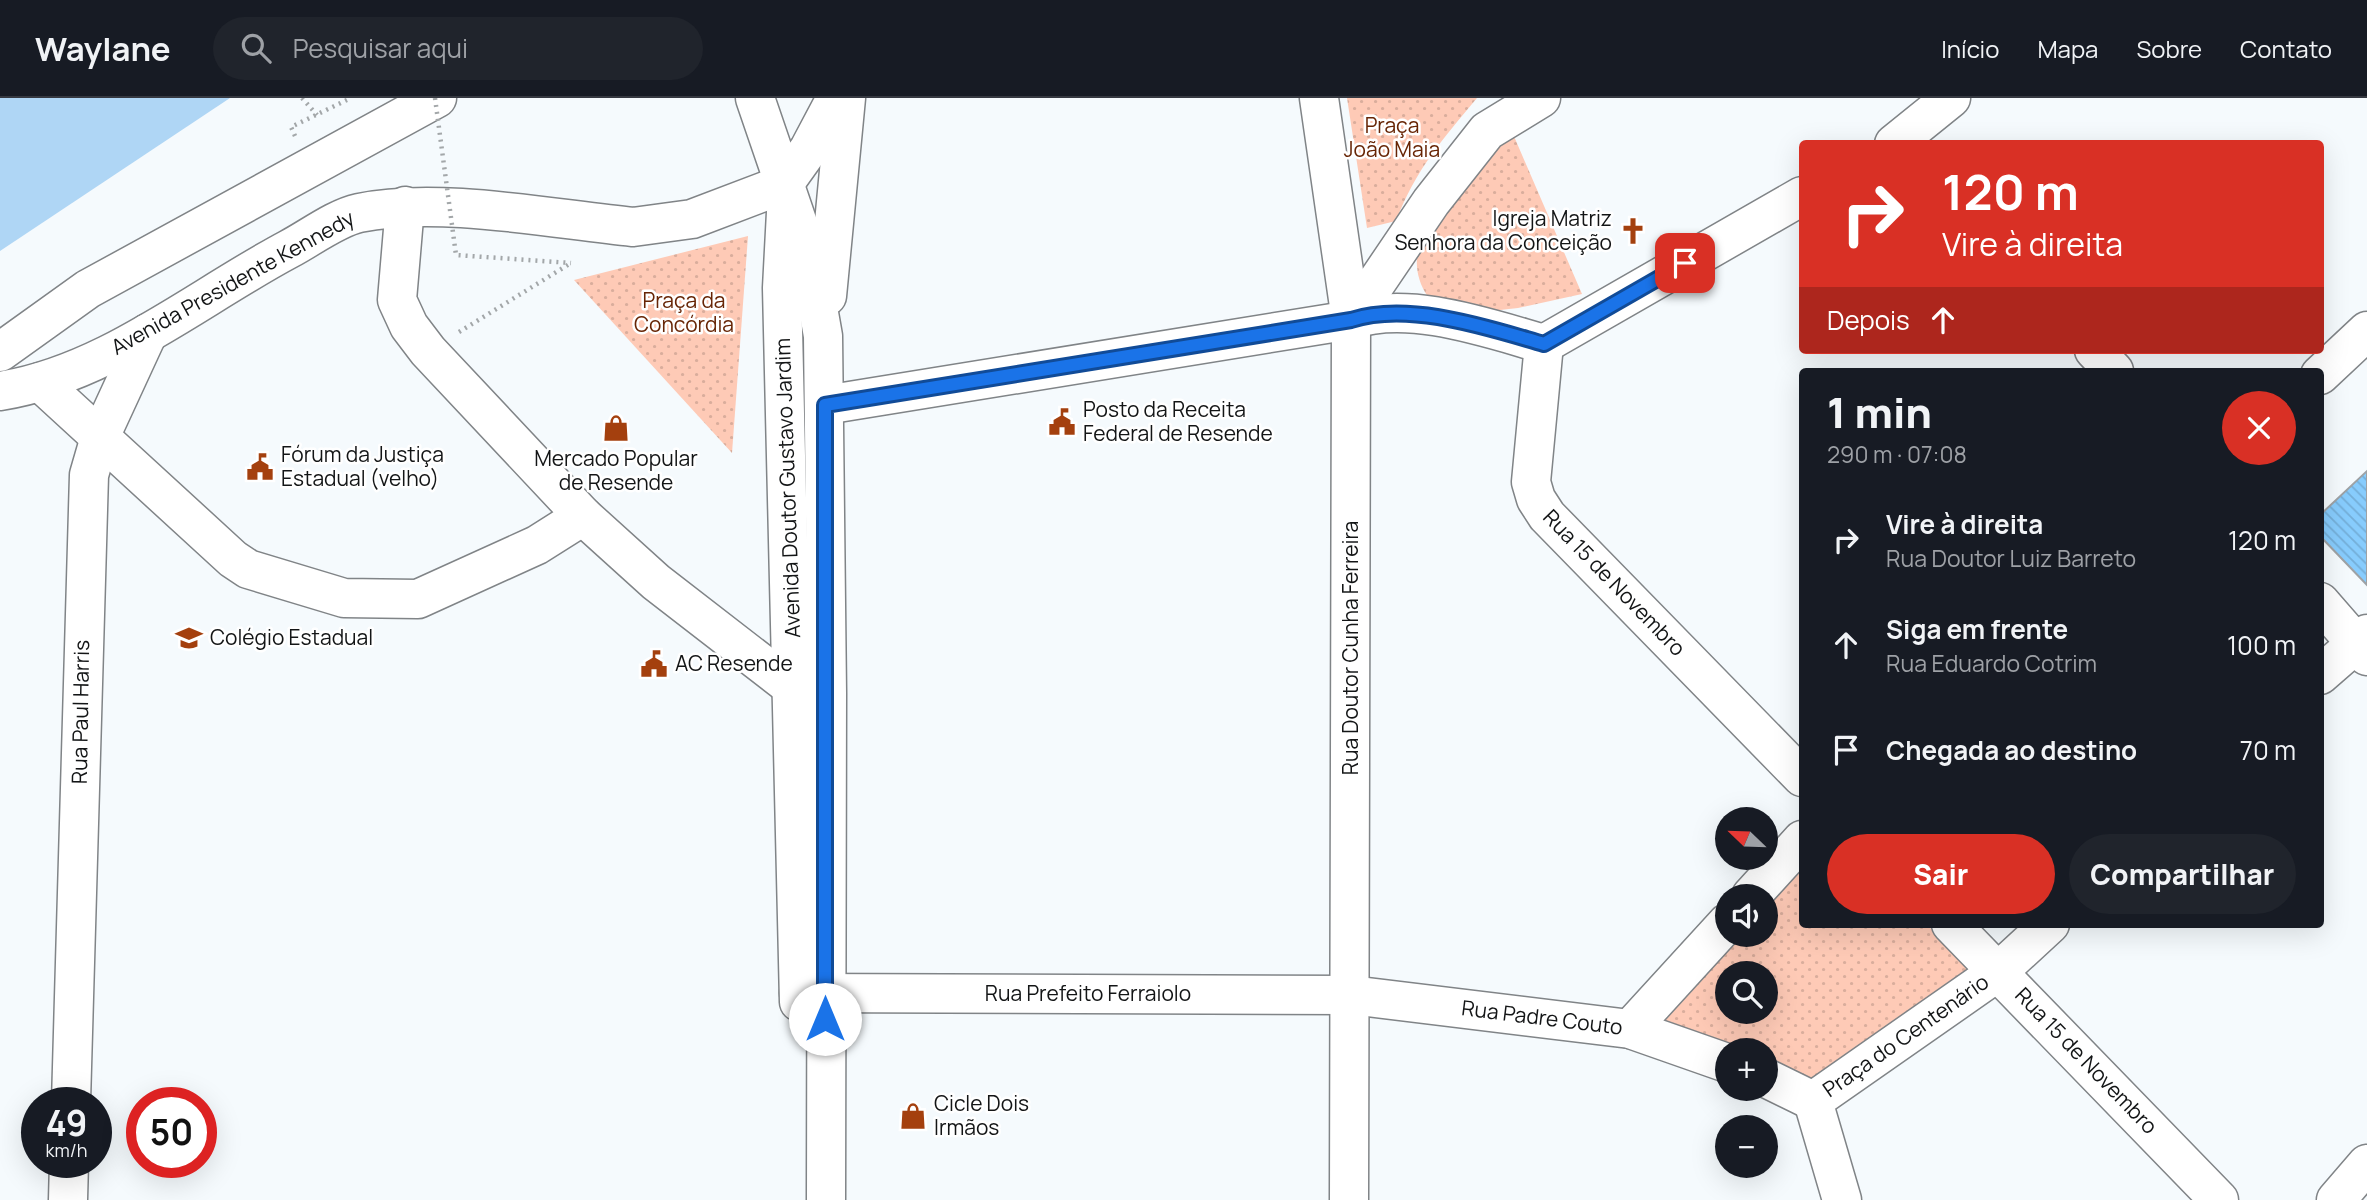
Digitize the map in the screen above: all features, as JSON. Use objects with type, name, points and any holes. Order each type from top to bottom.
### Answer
[{"type":"street","points":[[0,352],[88,289],[436,98]]},
{"type":"street","name":"Avenida Doutor Gustavo Jardim","points":[[755,98],[809,256],[822,336],[825,405],[810,690],[812,993],[825,1200]]},
{"type":"street","points":[[785,191],[836,98]]},
{"type":"street","points":[[822,336],[846,98]]},
{"type":"street","name":"Rua Doutor Cunha Ferreira","points":[[1319,98],[1351,320],[1349,1200]]},
{"type":"street","points":[[1351,320],[1431,202],[1487,131],[1541,98]]},
{"type":"street","name":"Avenida Doutor Gustavo Jardim","points":[[785,191],[782,288],[810,690]]},
{"type":"street","name":"Avenida Presidente Kennedy","points":[[0,391],[40,382],[131,341],[264,262],[356,214],[405,206],[634,227],[692,219],[785,191]]},
{"type":"street","points":[[825,405],[1351,320],[1368,314],[1426,316],[1474,324],[1544,344],[1799,198]]},
{"type":"street","points":[[405,206],[397,300],[409,326],[428,351],[583,516],[656,582],[810,690]]},
{"type":"street","points":[[88,289],[86,313],[89,324],[131,341]]},
{"type":"street","points":[[2324,371],[2367,331]]},
{"type":"street","name":"Rua Paul Harris","points":[[71,1087],[86,510],[89,475],[131,341]]},
{"type":"street","name":"Rua 15 de Novembro","points":[[1544,344],[1531,482],[1536,499],[1547,516],[1799,774]]},
{"type":"street","points":[[2098,354],[2111,368]]},
{"type":"street","points":[[40,382],[233,559],[248,569],[344,598],[418,599],[537,545],[583,516]]},
{"type":"street","points":[[2324,607],[2363,644],[2324,673]]},
{"type":"street","points":[[1762,884],[1799,843]]},
{"type":"street","name":"Rua 15 de Novembro","points":[[1955,928],[2219,1200]]},
{"type":"street","name":"Praça do Centenário","points":[[1813,1101],[1999,971],[2046,928]]},
{"type":"street","points":[[1630,1029],[1715,936]]},
{"type":"street","name":"Avenida Doutor Gustavo Jardim","points":[[799,1200],[812,993]]},
{"type":"street","name":"Rua Prefeito Ferraiolo","points":[[812,993],[1351,995]]},
{"type":"street","name":"Rua Padre Couto","points":[[1351,995],[1630,1029],[1715,1059]]},
{"type":"street","points":[[1778,1084],[1813,1101],[1842,1200]]},
{"type":"street","points":[[2336,1200],[2367,1164]]},
{"type":"street","points":[[68,1200],[69,1178]]},
{"type":"path","points":[[302,98],[317,114]]},
{"type":"path","points":[[291,127],[351,98]]},
{"type":"path","points":[[428,351],[571,264],[456,255],[436,98]]},
{"type":"green space","name":"Praça João Maia","points":[[1347,98],[1477,98],[1421,170],[1396,221],[1367,228]]},
{"type":"green space","points":[[1513,134],[1582,294],[1518,308],[1482,312],[1428,297],[1418,274],[1418,251],[1426,228],[1457,185]]},
{"type":"green space","name":"Praça da Concórdia","points":[[748,236],[732,453],[574,280]]},
{"type":"green space","points":[[1799,858],[1799,928],[1930,928],[1971,968],[1818,1084],[1778,1069],[1778,1038],[1715,1038],[1715,1043],[1655,1019],[1720,947],[1778,947],[1777,884]]},
{"type":"water","points":[[0,98],[230,98],[0,251]]},
{"type":"building","points":[[2367,471],[2367,585],[2324,540],[2324,511]]},
{"type":"place","name":"Igreja Matriz Senhora da Conceição","points":[[1633,231]]},
{"type":"place","name":"Posto da Receita Federal de Resende","points":[[1062,422]]},
{"type":"place","name":"Mercado Popular de Resende","points":[[616,428]]},
{"type":"place","name":"Fórum da Justiça Estadual (velho)","points":[[260,467]]},
{"type":"place","name":"Colégio Estadual","points":[[189,638]]},
{"type":"place","name":"AC Resende","points":[[654,664]]},
{"type":"place","name":"Cicle Dois Irmãos","points":[[913,1116]]},
{"type":"route","points":[[825,1019],[825,405],[1351,320],[1368,314],[1426,316],[1474,324],[1544,344],[1685,263]]}]
